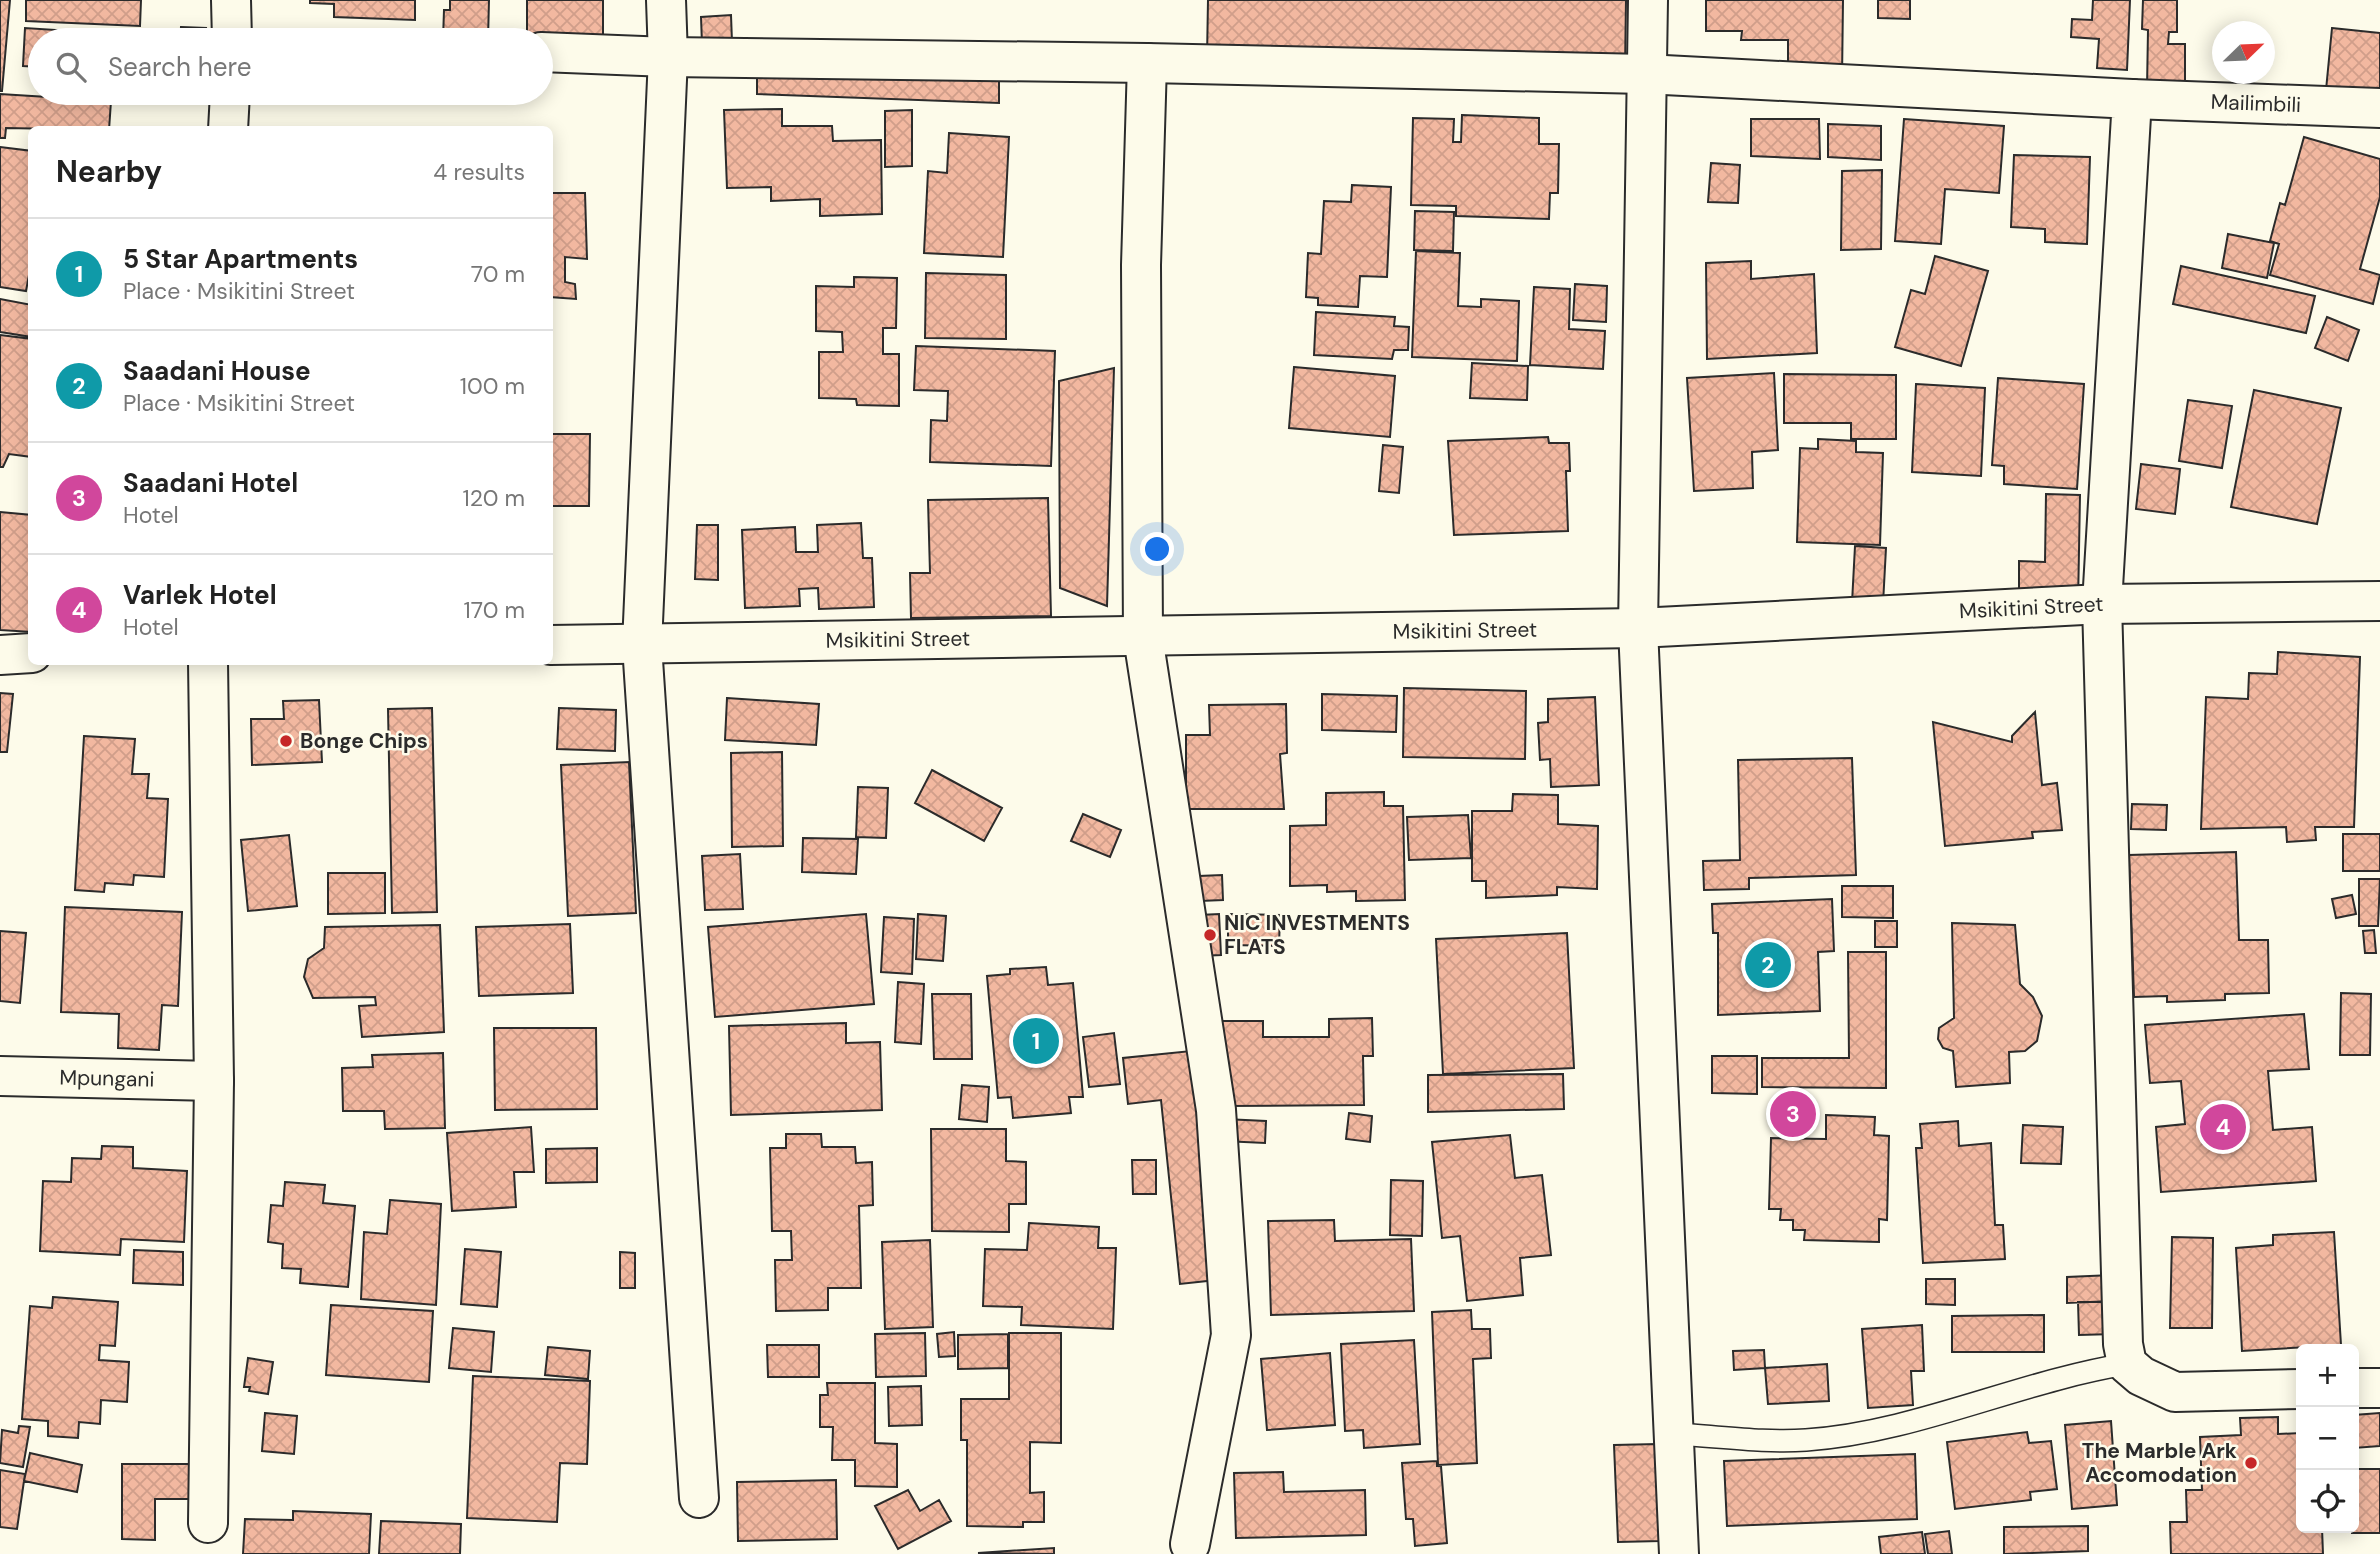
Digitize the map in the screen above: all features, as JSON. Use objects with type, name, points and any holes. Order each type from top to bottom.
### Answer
[{"type":"street","points":[[231,0],[232,28]]},
{"type":"street","points":[[666,0],[668,57],[642,645],[699,1498]]},
{"type":"street","points":[[1648,0],[1638,628],[1679,1554]]},
{"type":"street","name":"Mailimbili","points":[[553,52],[668,57],[1147,63],[1645,74],[2132,99],[2380,108]]},
{"type":"street","points":[[1147,63],[1141,265],[1143,637],[1216,1110],[1231,1335],[1190,1544]]},
{"type":"street","points":[[2132,99],[2102,604],[2123,1344],[2127,1364],[2141,1376],[2175,1392],[2296,1389]]},
{"type":"street","points":[[228,126],[229,105]]},
{"type":"street","name":"Msikitini Street","points":[[553,645],[1638,628],[2102,604],[2380,601]]},
{"type":"street","points":[[0,655],[28,653]]},
{"type":"street","points":[[208,665],[214,1081],[208,1523]]},
{"type":"street","name":"Mpungani","points":[[0,1076],[214,1081]]},
{"type":"street","points":[[2359,1388],[2380,1388]]},
{"type":"lane","points":[[1673,1434],[1805,1440],[1819,1438],[1972,1405],[2085,1370],[2127,1364]]},
{"type":"building","points":[[0,0],[10,0],[2,91],[0,91]]},
{"type":"building","points":[[26,0],[141,0],[140,26],[26,21]]},
{"type":"building","points":[[310,0],[415,0],[415,20],[334,17],[334,4],[310,3]]},
{"type":"building","points":[[450,0],[489,0],[488,28],[443,28],[444,10],[450,10]]},
{"type":"building","points":[[527,0],[603,0],[603,40],[553,39],[553,28],[527,28]]},
{"type":"building","points":[[1208,0],[1626,0],[1625,69],[1207,58]]},
{"type":"building","points":[[1706,0],[1843,0],[1842,79],[1788,78],[1788,40],[1741,40],[1742,31],[1706,31]]},
{"type":"building","points":[[1878,0],[1910,0],[1910,19],[1878,18]]},
{"type":"building","points":[[2093,0],[2130,0],[2127,70],[2097,68],[2099,39],[2071,37],[2072,19],[2092,20]]},
{"type":"building","points":[[2143,0],[2177,0],[2177,32],[2169,32],[2168,44],[2185,44],[2185,90],[2147,89],[2148,30],[2142,29]]},
{"type":"building","points":[[731,15],[732,42],[702,44],[701,17]]},
{"type":"building","points":[[25,28],[28,28],[28,66],[23,66]]},
{"type":"building","points":[[2332,28],[2380,33],[2380,96],[2326,90]]},
{"type":"building","points":[[757,58],[999,66],[999,103],[757,94]]},
{"type":"building","points":[[0,94],[28,96],[28,105],[111,105],[109,126],[6,128],[5,138],[0,138]]},
{"type":"building","points":[[782,109],[782,126],[832,126],[833,141],[881,140],[882,214],[820,216],[820,199],[771,201],[771,187],[727,188],[724,110]]},
{"type":"building","points":[[912,110],[912,166],[885,167],[885,111]]},
{"type":"building","points":[[1462,115],[1539,118],[1539,144],[1559,144],[1558,193],[1550,193],[1549,219],[1456,216],[1456,206],[1411,205],[1413,118],[1454,119],[1453,142],[1461,142]]},
{"type":"building","points":[[1751,119],[1819,119],[1820,159],[1751,156]]},
{"type":"building","points":[[1904,119],[2004,126],[1999,193],[1945,189],[1941,244],[1895,241]]},
{"type":"building","points":[[1828,124],[1881,126],[1881,160],[1828,157]]},
{"type":"building","points":[[949,133],[1009,137],[1003,257],[924,253],[928,171],[947,173]]},
{"type":"building","points":[[2304,137],[2380,159],[2380,197],[2360,269],[2380,275],[2373,304],[2270,275],[2279,244],[2270,241],[2280,203],[2285,205]]},
{"type":"building","points":[[0,147],[28,150],[28,280],[26,291],[0,287]]},
{"type":"building","points":[[2014,155],[2090,157],[2087,244],[2045,242],[2045,229],[2011,227]]},
{"type":"building","points":[[1711,163],[1740,165],[1738,203],[1708,202]]},
{"type":"building","points":[[1882,170],[1881,249],[1841,250],[1842,171]]},
{"type":"building","points":[[1352,185],[1391,187],[1387,277],[1360,276],[1358,307],[1318,305],[1318,298],[1306,297],[1308,253],[1321,254],[1324,201],[1351,202]]},
{"type":"building","points":[[553,193],[585,193],[587,259],[565,257],[565,282],[575,284],[576,299],[553,297]]},
{"type":"building","points":[[1415,211],[1454,212],[1453,251],[1414,250]]},
{"type":"building","points":[[2228,234],[2274,243],[2267,278],[2222,268]]},
{"type":"building","points":[[1416,251],[1460,253],[1458,306],[1481,307],[1481,299],[1519,301],[1517,361],[1412,357]]},
{"type":"building","points":[[1935,256],[1988,271],[1961,366],[1895,347],[1911,290],[1925,294]]},
{"type":"building","points":[[1751,261],[1751,279],[1814,274],[1817,353],[1707,359],[1706,263]]},
{"type":"building","points":[[2181,266],[2315,296],[2306,333],[2173,304]]},
{"type":"building","points":[[926,273],[1006,275],[1006,339],[925,338]]},
{"type":"building","points":[[854,277],[897,278],[896,328],[883,328],[883,354],[899,354],[899,406],[857,405],[856,399],[819,398],[819,352],[843,352],[842,332],[816,331],[816,286],[854,287]]},
{"type":"building","points":[[1575,284],[1607,286],[1606,322],[1573,320]]},
{"type":"building","points":[[1534,287],[1570,289],[1569,329],[1605,331],[1603,369],[1530,365]]},
{"type":"building","points":[[0,299],[28,304],[28,336],[0,332]]},
{"type":"building","points":[[1316,312],[1395,317],[1394,326],[1409,327],[1408,350],[1394,350],[1392,359],[1314,355]]},
{"type":"building","points":[[2327,317],[2359,330],[2348,361],[2315,348]]},
{"type":"building","points":[[0,335],[28,338],[28,456],[9,454],[3,467],[0,467]]},
{"type":"building","points":[[916,346],[1055,351],[1051,466],[930,462],[931,420],[947,421],[948,391],[914,390]]},
{"type":"building","points":[[1472,363],[1528,366],[1527,400],[1470,398]]},
{"type":"building","points":[[1294,367],[1395,376],[1390,437],[1289,428]]},
{"type":"building","points":[[1114,368],[1107,606],[1060,588],[1059,381]]},
{"type":"building","points":[[1774,373],[1778,450],[1752,452],[1753,488],[1694,491],[1687,378]]},
{"type":"building","points":[[1784,374],[1896,375],[1896,439],[1851,439],[1851,423],[1784,423]]},
{"type":"building","points":[[1998,378],[2084,384],[2077,489],[2004,484],[2004,466],[1992,465]]},
{"type":"building","points":[[1916,384],[1985,388],[1981,476],[1912,472]]},
{"type":"building","points":[[2254,390],[2341,408],[2317,524],[2231,507]]},
{"type":"building","points":[[2188,400],[2232,406],[2222,468],[2179,461]]},
{"type":"building","points":[[553,434],[590,434],[589,506],[553,506]]},
{"type":"building","points":[[1548,437],[1549,443],[1569,443],[1570,471],[1566,471],[1568,531],[1454,535],[1448,441]]},
{"type":"building","points":[[1818,439],[1856,441],[1856,452],[1883,453],[1880,545],[1797,542],[1800,448],[1818,449]]},
{"type":"building","points":[[1383,445],[1403,447],[1399,493],[1379,491]]},
{"type":"building","points":[[2141,464],[2180,469],[2175,514],[2136,509]]},
{"type":"building","points":[[2046,494],[2080,495],[2078,605],[2019,604],[2019,561],[2045,562]]},
{"type":"building","points":[[1048,498],[1051,616],[911,618],[910,573],[930,573],[928,500]]},
{"type":"building","points":[[0,512],[28,515],[28,632],[0,630]]},
{"type":"building","points":[[861,523],[863,558],[872,558],[874,607],[819,609],[818,588],[799,589],[800,606],[745,608],[742,530],[795,527],[796,552],[818,552],[817,525]]},
{"type":"building","points":[[697,525],[718,525],[718,580],[695,579]]},
{"type":"building","points":[[1855,546],[1886,548],[1883,604],[1852,603]]},
{"type":"building","points":[[2278,652],[2360,657],[2354,827],[2315,827],[2316,840],[2287,842],[2286,827],[2201,829],[2206,697],[2248,699],[2249,673],[2277,674]]},
{"type":"building","points":[[1404,688],[1526,691],[1525,759],[1403,757]]},
{"type":"building","points":[[0,693],[13,694],[7,752],[0,752]]},
{"type":"building","points":[[1322,694],[1397,696],[1396,732],[1322,730]]},
{"type":"building","points":[[1595,697],[1599,785],[1551,787],[1550,759],[1540,760],[1538,723],[1548,722],[1548,699]]},
{"type":"building","points":[[727,698],[819,704],[816,745],[725,740]]},
{"type":"building","name":"Bonge Chips","points":[[319,700],[322,762],[252,765],[251,719],[284,719],[283,701]]},
{"type":"building","points":[[1286,704],[1287,753],[1280,754],[1284,809],[1186,809],[1186,735],[1210,735],[1209,705]]},
{"type":"building","points":[[432,708],[437,912],[392,913],[388,709]]},
{"type":"building","points":[[559,708],[616,710],[615,751],[557,749]]},
{"type":"building","points":[[2035,712],[2042,785],[2057,783],[2062,830],[2032,832],[2033,838],[1945,846],[1933,722],[2012,742],[2012,736]]},
{"type":"building","points":[[84,736],[135,739],[132,774],[149,774],[147,798],[168,799],[164,877],[134,875],[133,885],[105,883],[104,892],[75,890]]},
{"type":"building","points":[[782,752],[783,846],[732,847],[731,753]]},
{"type":"building","points":[[1852,758],[1856,875],[1749,878],[1749,889],[1704,890],[1703,861],[1740,860],[1738,760]]},
{"type":"building","points":[[629,762],[636,913],[568,916],[561,765]]},
{"type":"building","points":[[932,770],[1002,808],[984,841],[915,803]]},
{"type":"building","points":[[858,787],[888,788],[886,838],[856,837]]},
{"type":"building","points":[[1384,792],[1384,806],[1403,806],[1405,900],[1356,901],[1356,891],[1327,892],[1327,885],[1290,886],[1290,826],[1326,825],[1326,793]]},
{"type":"building","points":[[1513,794],[1558,795],[1558,824],[1598,826],[1597,889],[1557,887],[1557,895],[1486,898],[1486,881],[1472,881],[1472,811],[1512,811]]},
{"type":"building","points":[[2132,804],[2167,805],[2166,830],[2131,829]]},
{"type":"building","points":[[1083,814],[1121,830],[1110,857],[1071,841]]},
{"type":"building","points":[[1468,815],[1471,858],[1409,860],[1407,817]]},
{"type":"building","points":[[2343,834],[2380,834],[2380,871],[2343,871]]},
{"type":"building","points":[[289,835],[297,906],[248,911],[241,840]]},
{"type":"building","points":[[803,838],[858,839],[856,874],[802,872]]},
{"type":"building","points":[[2236,852],[2239,940],[2268,940],[2269,993],[2225,994],[2225,1000],[2167,1002],[2167,996],[2134,997],[2129,855]]},
{"type":"building","points":[[740,854],[743,909],[705,910],[702,856]]},
{"type":"building","points":[[328,873],[385,873],[385,913],[328,914]]},
{"type":"building","points":[[1222,875],[1223,900],[1200,901],[1199,876]]},
{"type":"building","points":[[2359,879],[2380,879],[2378,926],[2359,926]]},
{"type":"building","points":[[1842,886],[1893,886],[1893,918],[1842,917]]},
{"type":"building","points":[[2352,895],[2356,914],[2336,918],[2332,899]]},
{"type":"building","points":[[1832,899],[1834,951],[1818,952],[1820,1011],[1718,1015],[1718,933],[1713,933],[1712,904]]},
{"type":"building","points":[[65,907],[182,912],[178,1006],[162,1005],[159,1050],[118,1048],[119,1014],[61,1012]]},
{"type":"building","points":[[866,914],[874,1004],[715,1017],[708,927]]},
{"type":"building","points":[[918,914],[946,916],[943,961],[916,959]]},
{"type":"building","name":"NIC INVESTMENTS FLATS","points":[[1219,914],[1221,955],[1200,956],[1199,915]]},
{"type":"building","points":[[1228,914],[1280,915],[1279,946],[1228,945]]},
{"type":"building","points":[[884,917],[914,919],[912,974],[881,972]]},
{"type":"building","points":[[1875,921],[1897,921],[1897,947],[1875,947]]},
{"type":"building","points":[[1952,923],[2015,925],[2020,984],[2033,997],[2042,1016],[2037,1041],[2025,1051],[2009,1052],[2010,1083],[1956,1087],[1953,1051],[1943,1048],[1938,1039],[1939,1028],[1954,1018]]},
{"type":"building","points":[[570,924],[573,993],[479,996],[476,927]]},
{"type":"building","points":[[440,925],[444,1032],[362,1037],[359,1006],[376,1005],[375,997],[313,998],[304,977],[308,959],[324,948],[325,927]]},
{"type":"building","points":[[2374,930],[2376,953],[2365,953],[2363,931]]},
{"type":"building","points":[[0,931],[26,933],[20,1003],[0,1001]]},
{"type":"building","points":[[1567,933],[1574,1068],[1443,1074],[1436,939]]},
{"type":"building","points":[[1848,952],[1886,952],[1886,1088],[1762,1087],[1762,1058],[1849,1058]]},
{"type":"building","points":[[1046,967],[1048,985],[1073,983],[1083,1097],[1069,1097],[1071,1113],[1013,1118],[1011,1097],[998,1098],[987,976],[1010,974],[1010,969]]},
{"type":"building","points":[[898,982],[924,984],[921,1044],[895,1042]]},
{"type":"building","points":[[2341,993],[2371,994],[2370,1055],[2340,1055]]},
{"type":"building","points":[[932,994],[971,994],[972,1059],[934,1059]]},
{"type":"building","points":[[2304,1014],[2309,1069],[2268,1071],[2273,1130],[2312,1127],[2316,1181],[2161,1192],[2156,1127],[2185,1124],[2181,1081],[2150,1083],[2145,1025]]},
{"type":"building","points":[[1372,1018],[1373,1056],[1363,1056],[1364,1105],[1226,1106],[1217,1021],[1263,1021],[1263,1037],[1329,1037],[1329,1019]]},
{"type":"building","points":[[846,1023],[846,1043],[880,1042],[882,1110],[731,1115],[729,1026]]},
{"type":"building","points":[[494,1028],[596,1028],[597,1109],[495,1110]]},
{"type":"building","points":[[1114,1033],[1120,1084],[1089,1087],[1083,1037]]},
{"type":"building","points":[[1191,1051],[1216,1280],[1180,1284],[1161,1100],[1128,1104],[1123,1058]]},
{"type":"building","points":[[443,1053],[445,1128],[385,1129],[384,1111],[343,1111],[342,1068],[373,1067],[372,1055]]},
{"type":"building","points":[[1712,1056],[1757,1056],[1757,1094],[1712,1093]]},
{"type":"building","points":[[1563,1074],[1564,1109],[1428,1112],[1428,1075]]},
{"type":"building","points":[[962,1085],[989,1087],[987,1122],[959,1119]]},
{"type":"building","points":[[1349,1113],[1372,1116],[1370,1142],[1346,1139]]},
{"type":"building","points":[[1826,1115],[1875,1117],[1874,1135],[1889,1136],[1887,1220],[1879,1219],[1879,1242],[1804,1240],[1805,1230],[1793,1230],[1793,1220],[1780,1220],[1781,1209],[1769,1209],[1771,1138],[1826,1139]]},
{"type":"building","points":[[1224,1119],[1266,1121],[1265,1143],[1223,1141]]},
{"type":"building","points":[[1958,1121],[1959,1146],[1991,1143],[1995,1225],[2003,1225],[2005,1259],[1923,1263],[1916,1148],[1922,1148],[1920,1124]]},
{"type":"building","points":[[2023,1125],[2063,1127],[2061,1164],[2021,1163]]},
{"type":"building","points":[[531,1127],[534,1172],[514,1172],[516,1207],[452,1211],[447,1133]]},
{"type":"building","points":[[931,1129],[1006,1129],[1006,1161],[1026,1162],[1026,1204],[1009,1204],[1009,1232],[932,1231]]},
{"type":"building","points":[[786,1134],[821,1134],[822,1147],[855,1147],[856,1163],[872,1162],[873,1205],[859,1206],[861,1288],[828,1288],[828,1310],[776,1311],[775,1260],[792,1260],[791,1231],[772,1231],[770,1148],[786,1148]]},
{"type":"building","points":[[1510,1135],[1515,1178],[1542,1175],[1551,1255],[1520,1258],[1523,1295],[1467,1301],[1460,1236],[1442,1238],[1432,1142]]},
{"type":"building","points":[[102,1146],[133,1147],[133,1168],[187,1171],[184,1242],[121,1239],[120,1255],[40,1251],[43,1181],[71,1182],[72,1158],[101,1159]]},
{"type":"building","points":[[597,1148],[597,1182],[546,1183],[546,1149]]},
{"type":"building","points":[[1132,1160],[1156,1160],[1156,1194],[1133,1194]]},
{"type":"building","points":[[1391,1180],[1423,1181],[1422,1236],[1390,1235]]},
{"type":"building","points":[[285,1182],[325,1185],[323,1203],[355,1206],[348,1287],[300,1283],[301,1269],[282,1268],[283,1244],[268,1242],[271,1205],[283,1206]]},
{"type":"building","points":[[390,1200],[441,1204],[436,1305],[361,1299],[364,1232],[387,1234]]},
{"type":"building","points":[[1334,1220],[1335,1241],[1411,1239],[1414,1311],[1271,1315],[1268,1221]]},
{"type":"building","points":[[1029,1223],[1099,1227],[1098,1248],[1116,1248],[1113,1329],[1021,1325],[1022,1307],[983,1306],[985,1249],[1027,1250]]},
{"type":"building","points":[[2334,1232],[2341,1344],[2296,1344],[2296,1348],[2242,1351],[2236,1248],[2273,1245],[2273,1235]]},
{"type":"building","points":[[2172,1237],[2213,1238],[2212,1328],[2170,1328]]},
{"type":"building","points":[[930,1240],[933,1327],[885,1329],[882,1242]]},
{"type":"building","points":[[465,1249],[501,1252],[497,1307],[461,1304]]},
{"type":"building","points":[[134,1250],[183,1252],[183,1285],[133,1283]]},
{"type":"building","points":[[620,1252],[635,1253],[635,1288],[620,1288]]},
{"type":"building","points":[[2112,1275],[2113,1301],[2067,1303],[2067,1277]]},
{"type":"building","points":[[1926,1279],[1955,1279],[1955,1305],[1926,1304]]},
{"type":"building","points":[[53,1297],[118,1302],[115,1346],[100,1345],[99,1360],[129,1362],[127,1402],[101,1400],[100,1424],[79,1422],[78,1438],[48,1436],[48,1421],[22,1419],[30,1306],[52,1308]]},
{"type":"building","points":[[2078,1302],[2114,1302],[2114,1334],[2079,1335]]},
{"type":"building","points":[[331,1305],[433,1311],[429,1382],[326,1375]]},
{"type":"building","points":[[1471,1310],[1472,1329],[1490,1329],[1491,1358],[1473,1359],[1477,1463],[1438,1465],[1432,1312]]},
{"type":"building","points":[[2044,1315],[2044,1352],[1952,1352],[1952,1316]]},
{"type":"building","points":[[1922,1325],[1924,1371],[1911,1371],[1913,1405],[1868,1408],[1862,1329]]},
{"type":"building","points":[[453,1328],[494,1332],[491,1372],[449,1368]]},
{"type":"building","points":[[954,1332],[955,1356],[939,1357],[937,1334]]},
{"type":"building","points":[[925,1333],[926,1376],[876,1377],[875,1334]]},
{"type":"building","points":[[1009,1333],[1061,1333],[1061,1443],[1030,1442],[1030,1493],[1044,1492],[1044,1522],[1023,1522],[1023,1527],[967,1526],[967,1440],[961,1440],[961,1399],[1009,1399]]},
{"type":"building","points":[[1008,1334],[1008,1368],[958,1369],[958,1335]]},
{"type":"building","points":[[1414,1340],[1420,1444],[1364,1448],[1363,1430],[1345,1431],[1341,1344]]},
{"type":"building","points":[[767,1345],[819,1345],[819,1377],[768,1377]]},
{"type":"building","points":[[548,1347],[590,1351],[588,1379],[545,1375]]},
{"type":"building","points":[[1764,1350],[1765,1368],[1734,1370],[1733,1351]]},
{"type":"building","points":[[1330,1353],[1335,1425],[1267,1430],[1261,1359]]},
{"type":"building","points":[[248,1358],[273,1362],[268,1394],[249,1391],[250,1387],[244,1387]]},
{"type":"building","points":[[1827,1364],[1829,1401],[1768,1404],[1765,1368]]},
{"type":"building","points":[[473,1376],[590,1381],[587,1464],[560,1463],[557,1522],[467,1518]]},
{"type":"building","points":[[827,1383],[875,1383],[875,1443],[897,1444],[897,1487],[855,1486],[855,1460],[832,1460],[833,1427],[820,1427],[820,1395],[828,1395]]},
{"type":"building","points":[[921,1386],[922,1425],[889,1426],[888,1387]]},
{"type":"building","points":[[265,1413],[297,1416],[294,1454],[262,1451]]},
{"type":"building","points":[[2380,1413],[2380,1446],[2359,1448],[2359,1415]]},
{"type":"building","name":"The Marble Ark Accomodation","points":[[2278,1417],[2278,1434],[2296,1433],[2296,1533],[2322,1533],[2323,1554],[2171,1554],[2170,1522],[2187,1522],[2186,1490],[2202,1490],[2200,1437],[2241,1435],[2240,1418]]},
{"type":"building","points":[[2111,1421],[2117,1505],[2072,1509],[2065,1425]]},
{"type":"building","points":[[19,1426],[30,1427],[23,1467],[0,1463],[2,1430],[18,1433]]},
{"type":"building","points":[[2027,1432],[2029,1443],[2051,1441],[2057,1489],[2030,1492],[2031,1500],[1955,1509],[1947,1442]]},
{"type":"building","points":[[1657,1444],[1660,1541],[1618,1542],[1614,1445]]},
{"type":"building","points":[[30,1453],[82,1465],[77,1492],[24,1481]]},
{"type":"building","points":[[1915,1454],[1917,1519],[1727,1526],[1724,1461]]},
{"type":"building","points":[[1437,1461],[1437,1466],[1441,1466],[1447,1543],[1415,1546],[1413,1519],[1406,1519],[1402,1463]]},
{"type":"building","points":[[122,1464],[195,1464],[195,1499],[155,1499],[155,1540],[122,1539]]},
{"type":"building","points":[[2359,1469],[2380,1469],[2380,1533],[2359,1533]]},
{"type":"building","points":[[0,1470],[25,1474],[17,1529],[0,1527]]},
{"type":"building","points":[[1283,1472],[1284,1492],[1365,1490],[1366,1535],[1236,1538],[1234,1473]]},
{"type":"building","points":[[836,1480],[837,1539],[738,1541],[737,1482]]},
{"type":"building","points":[[908,1490],[920,1511],[939,1500],[951,1521],[898,1549],[875,1506]]},
{"type":"building","points":[[293,1511],[371,1514],[369,1554],[243,1554],[245,1519],[293,1520]]},
{"type":"building","points":[[381,1521],[461,1524],[460,1554],[379,1554]]},
{"type":"building","points":[[2088,1526],[2088,1551],[2004,1554],[2004,1527]]},
{"type":"building","points":[[1949,1531],[1952,1554],[1928,1554],[1925,1534]]},
{"type":"building","points":[[1922,1532],[1925,1554],[1881,1554],[1879,1537]]},
{"type":"building","points":[[1054,1548],[1054,1554],[978,1553]]},
{"type":"place","name":"Bonge Chips","points":[[286,741]]},
{"type":"place","name":"NIC INVESTMENTS FLATS","points":[[1210,935]]},
{"type":"place","name":"Saadani House","points":[[1768,965]]},
{"type":"place","name":"5 Star Apartments","points":[[1036,1041]]},
{"type":"place","name":"Saadani Hotel","points":[[1793,1114]]},
{"type":"place","name":"Varlek Hotel","points":[[2223,1127]]},
{"type":"place","name":"The Marble Ark Accomodation","points":[[2251,1463]]}]
